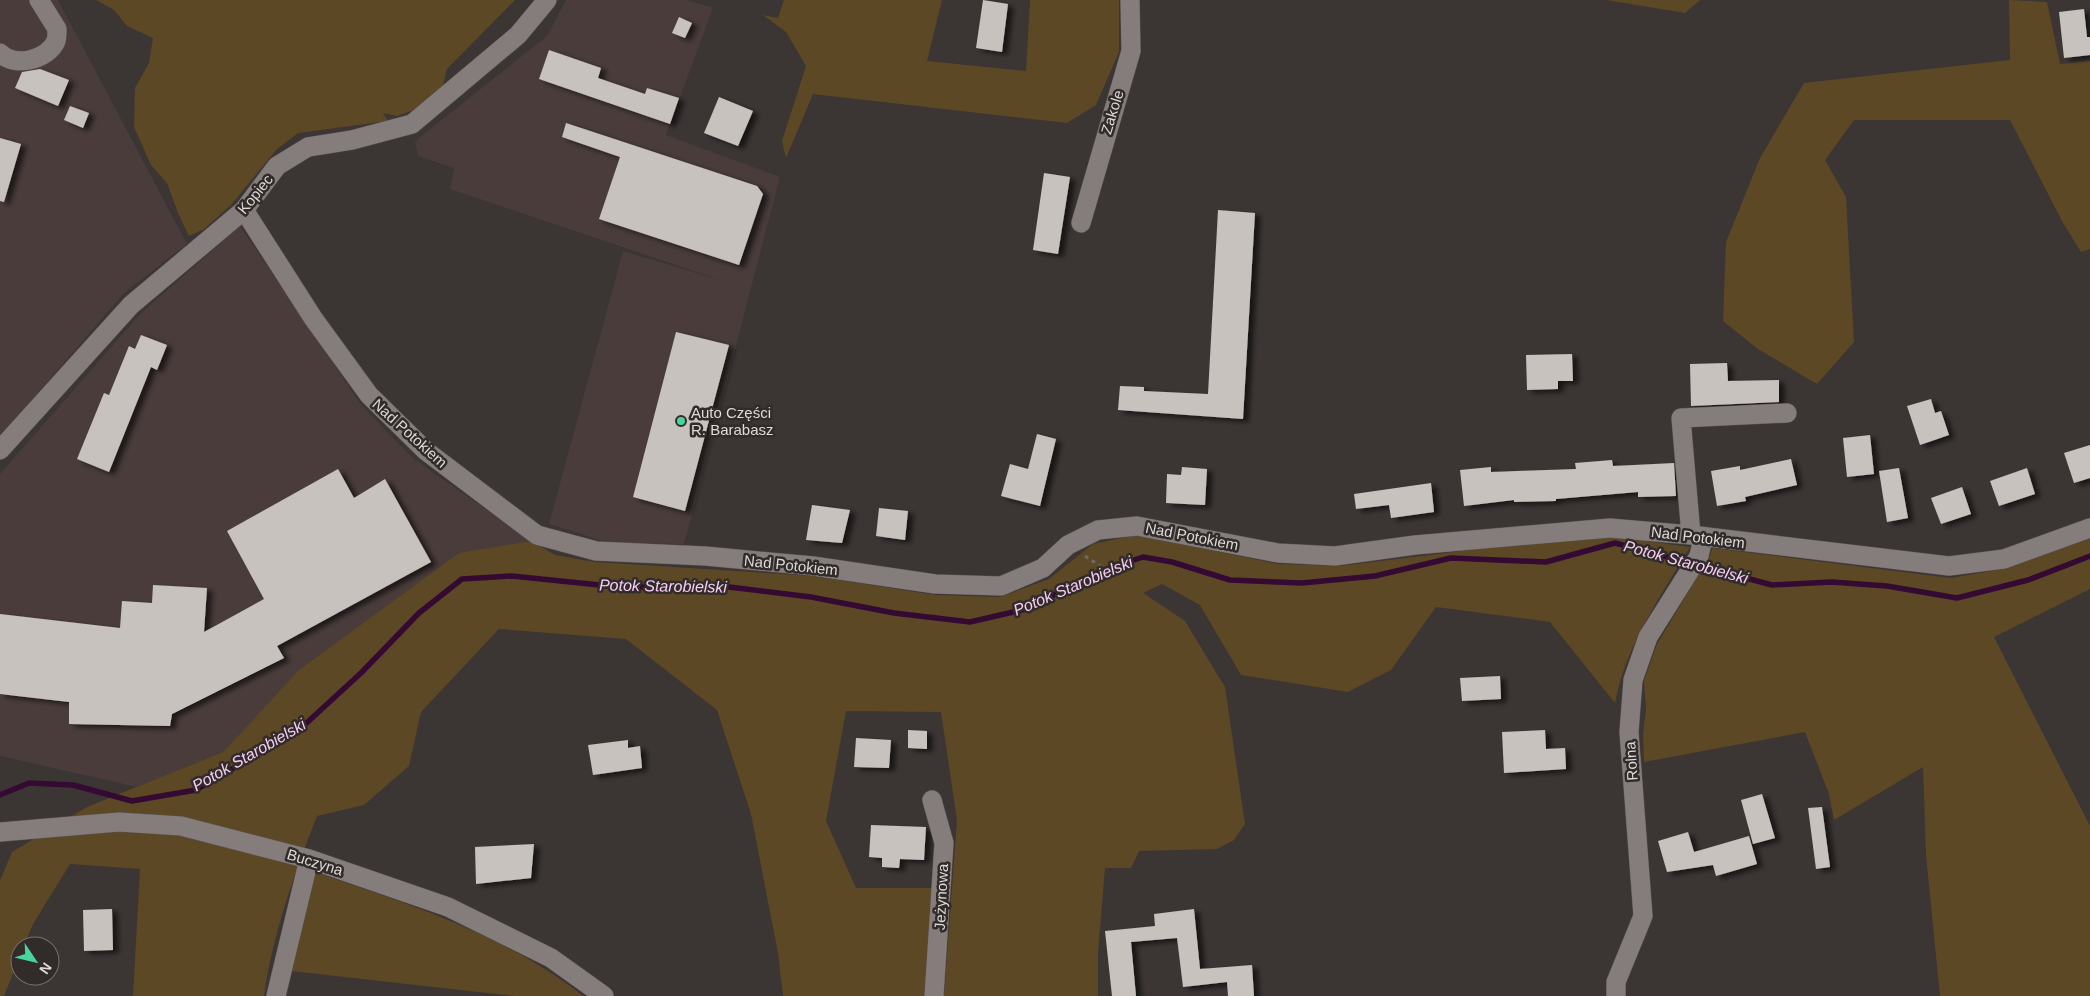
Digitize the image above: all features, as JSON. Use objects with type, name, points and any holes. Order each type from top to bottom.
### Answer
[{"type":"street","points":[[0,53],[3,57],[21,61],[37,58],[56,42],[58,29],[39,0]]},
{"type":"street","name":"Kopiec","points":[[0,450],[131,305],[244,210],[277,166],[308,147],[352,140],[412,124],[518,35],[547,0]]},
{"type":"street","name":"Zakole","points":[[1081,223],[1131,51],[1130,0]]},
{"type":"street","name":"Nad Potokiem","points":[[244,210],[313,318],[369,395],[426,451],[537,535],[596,551],[784,563],[935,584],[1001,586],[1043,568],[1068,545],[1098,530],[1137,526],[1278,553],[1335,556],[1415,545],[1610,528],[1697,536],[1950,566],[2004,559],[2090,528]]},
{"type":"street","name":"Rolna","points":[[1616,996],[1616,982],[1643,916],[1629,732],[1633,680],[1648,637],[1694,564],[1697,536],[1681,418],[1787,413]]},
{"type":"street","name":"Jeżynowa","points":[[932,800],[944,843],[934,996]]},
{"type":"street","name":"Buczyna","points":[[0,832],[119,822],[181,826],[309,859],[448,907],[551,958],[604,996]]},
{"type":"street","points":[[276,996],[309,859]]},
{"type":"path","points":[[1094,562],[1114,575]]},
{"type":"shaded area","points":[[0,0],[58,0],[187,244],[124,293],[0,437]]},
{"type":"shaded area","points":[[96,0],[515,0],[447,69],[442,89],[419,108],[397,116],[383,113],[388,121],[298,133],[276,150],[231,205],[204,229],[189,236],[167,183],[151,165],[134,127],[135,88],[149,63],[153,38],[127,26],[114,10]]},
{"type":"shaded area","points":[[566,0],[687,0],[713,8],[666,135],[780,177],[684,544],[609,543],[549,524],[623,251],[723,281],[450,189],[454,168],[418,156],[415,141],[547,36]]},
{"type":"shaded area","points":[[784,0],[942,0],[927,61],[1026,71],[1030,0],[1119,0],[1119,52],[1096,105],[1067,123],[813,94],[786,158],[782,141],[806,66],[786,32],[763,15],[778,18]]},
{"type":"shaded area","points":[[1606,0],[1700,0],[1685,13]]},
{"type":"shaded area","points":[[2009,0],[2047,2],[2060,64],[2090,61],[2090,249],[2081,252],[2062,221],[2010,120],[1854,120],[1825,160],[1846,197],[1854,342],[1817,384],[1758,349],[1723,321],[1726,242],[1760,158],[1804,83],[2010,60]]},
{"type":"shaded area","points":[[240,226],[362,406],[414,459],[531,541],[459,554],[299,670],[223,752],[137,787],[0,756],[0,474],[140,314]]},
{"type":"shaded area","points":[[1136,535],[1278,564],[1340,566],[1519,544],[1617,537],[1690,547],[1645,622],[1627,661],[1615,703],[1550,622],[1436,607],[1391,670],[1348,692],[1241,675],[1200,605],[1162,584],[1143,593],[1185,621],[1225,687],[1245,824],[1234,840],[1217,849],[1139,851],[1131,868],[1105,868],[1098,953],[1098,996],[944,996],[957,820],[941,712],[846,711],[826,821],[856,888],[934,888],[927,996],[783,996],[778,953],[751,814],[717,710],[626,639],[499,629],[421,712],[409,766],[364,805],[317,816],[285,904],[264,996],[133,996],[140,869],[70,864],[33,924],[28,936],[10,936],[10,981],[4,996],[0,996],[0,881],[12,852],[87,807],[223,752],[299,670],[459,553],[531,541],[555,555],[595,562],[813,576],[935,595],[1000,597],[1049,579],[1093,544]]},
{"type":"shaded area","points":[[2090,538],[2090,589],[1994,637],[2090,826],[2090,996],[1940,996],[1926,855],[1923,767],[1834,820],[1829,794],[1805,732],[1644,762],[1643,734],[1646,709],[1644,681],[1657,644],[1710,556],[1712,548],[1951,578],[2008,568]]},
{"type":"shaded area","points":[[315,872],[420,909],[488,938],[553,974],[583,996],[514,996],[291,971]]},
{"type":"building","points":[[983,0],[1008,4],[1002,52],[976,48]]},
{"type":"building","points":[[2084,9],[2087,37],[2090,37],[2090,55],[2064,58],[2059,12]]},
{"type":"building","points":[[679,17],[692,23],[685,38],[672,33]]},
{"type":"building","points":[[549,50],[601,68],[598,78],[645,94],[647,88],[679,98],[670,124],[539,79]]},
{"type":"building","points":[[40,69],[69,80],[58,106],[15,88],[22,72]]},
{"type":"building","points":[[719,97],[753,111],[738,146],[704,133]]},
{"type":"building","points":[[70,106],[89,113],[83,128],[64,120]]},
{"type":"building","points":[[566,123],[757,186],[763,194],[739,265],[599,219],[620,157],[562,137]]},
{"type":"building","points":[[0,138],[21,144],[4,202],[0,201]]},
{"type":"building","points":[[1044,173],[1070,177],[1058,254],[1033,250]]},
{"type":"building","points":[[1218,210],[1255,213],[1243,419],[1118,410],[1120,386],[1144,387],[1144,391],[1208,394]]},
{"type":"building","name":"Auto Części R. Barabasz","points":[[676,332],[729,345],[685,511],[633,497]]},
{"type":"building","points":[[141,335],[167,345],[157,370],[151,367],[109,472],[77,459],[104,393],[109,395],[129,346],[135,349]]},
{"type":"building","points":[[1572,354],[1573,381],[1558,381],[1558,389],[1527,390],[1526,355]]},
{"type":"building","points":[[1727,363],[1728,381],[1779,380],[1779,402],[1691,406],[1690,364]]},
{"type":"building","points":[[1931,399],[1935,413],[1941,411],[1949,435],[1920,445],[1907,406]]},
{"type":"building","points":[[1037,434],[1056,439],[1040,506],[1001,496],[1010,464],[1028,469]]},
{"type":"building","points":[[1870,435],[1874,474],[1847,477],[1843,438]]},
{"type":"building","points":[[2090,445],[2090,478],[2074,483],[2064,453]]},
{"type":"building","points":[[1791,459],[1797,485],[1745,497],[1746,501],[1717,506],[1711,471],[1740,466],[1740,470]]},
{"type":"building","points":[[1612,460],[1613,466],[1674,463],[1676,496],[1638,497],[1638,492],[1556,499],[1556,501],[1514,502],[1514,500],[1464,506],[1460,470],[1491,467],[1491,472],[1576,469],[1575,463]]},
{"type":"building","points":[[1182,467],[1207,469],[1205,505],[1166,503],[1167,474],[1181,475]]},
{"type":"building","points":[[1899,468],[1908,518],[1887,522],[1879,471]]},
{"type":"building","points":[[2027,468],[2035,494],[1999,506],[1990,481]]},
{"type":"building","points":[[338,469],[354,498],[385,479],[431,562],[277,646],[284,658],[172,714],[170,726],[69,724],[69,702],[0,694],[0,614],[120,628],[122,601],[152,603],[153,585],[207,588],[204,632],[264,599],[227,531]]},
{"type":"building","points":[[1431,483],[1434,512],[1391,518],[1389,505],[1356,509],[1354,494]]},
{"type":"building","points":[[1962,487],[1971,514],[1941,524],[1931,498]]},
{"type":"building","points":[[812,505],[850,510],[842,543],[806,540]]},
{"type":"building","points":[[879,508],[908,511],[905,540],[876,536]]},
{"type":"building","points":[[1500,676],[1501,699],[1462,701],[1460,678]]},
{"type":"building","points":[[908,730],[927,731],[927,749],[908,748]]},
{"type":"building","points":[[1545,730],[1546,749],[1565,748],[1566,769],[1504,773],[1502,732]]},
{"type":"building","points":[[856,738],[891,740],[889,768],[854,767]]},
{"type":"building","points":[[628,740],[628,748],[640,746],[642,768],[593,775],[588,745]]},
{"type":"building","points":[[1762,794],[1775,838],[1753,844],[1741,800]]},
{"type":"building","points":[[1822,807],[1830,867],[1816,869],[1808,808]]},
{"type":"building","points":[[871,825],[926,827],[924,860],[900,859],[899,868],[882,867],[882,858],[869,857]]},
{"type":"building","points":[[1688,832],[1694,852],[1749,836],[1757,864],[1716,876],[1713,865],[1667,872],[1658,841]]},
{"type":"building","points":[[534,844],[531,878],[476,884],[475,847]]},
{"type":"building","points":[[112,909],[113,950],[84,951],[83,910]]},
{"type":"building","points":[[1194,909],[1200,969],[1252,965],[1254,996],[1228,996],[1227,982],[1183,987],[1177,938],[1131,942],[1136,996],[1112,996],[1105,931],[1155,926],[1154,914]]},
{"type":"waterway","name":"Potok Starobielski","points":[[0,795],[29,783],[73,785],[132,801],[196,790],[300,729],[361,673],[419,613],[462,579],[512,576],[619,587],[729,587],[811,597],[894,613],[970,622],[1026,609],[1101,571],[1143,557],[1172,562],[1230,580],[1302,583],[1375,576],[1451,558],[1546,562],[1615,543],[1772,585],[1831,582],[1887,586],[1957,598],[2028,580],[2090,556]]},
{"type":"place","name":"Auto Części R. Barabasz","points":[[681,421]]}]
